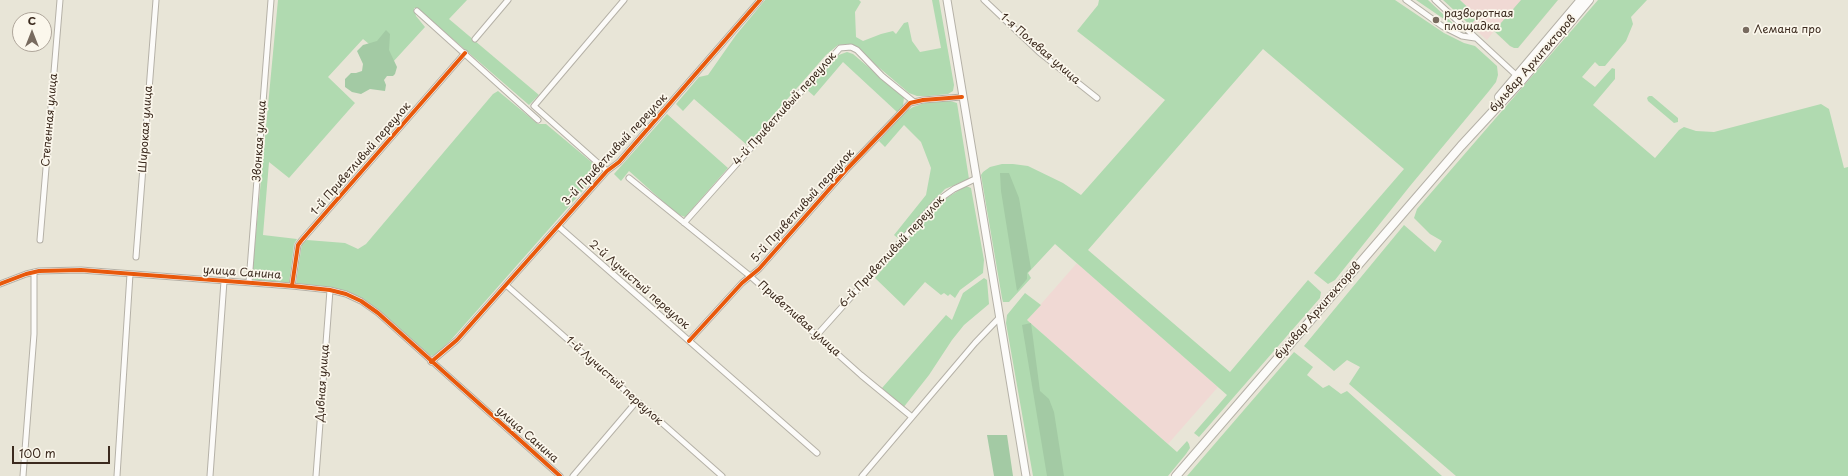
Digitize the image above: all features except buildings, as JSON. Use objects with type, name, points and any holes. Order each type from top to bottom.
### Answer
[{"type":"main road","points":[[947,0],[975,179],[1026,476]]},
{"type":"main road","name":"бульвар Архитекторов","points":[[1176,476],[1461,146],[1581,0]]},
{"type":"main road","name":"бульвар Архитекторов","points":[[1519,77],[1589,0]]},
{"type":"street","name":"Степенная улица","points":[[40,240],[60,0]]},
{"type":"street","name":"Широкая улица","points":[[136,257],[156,0]]},
{"type":"street","name":"Звонкая улица","points":[[249,282],[271,0]]},
{"type":"street","points":[[475,39],[508,0]]},
{"type":"street","points":[[607,171],[534,106],[624,0]]},
{"type":"street","name":"3-й Приветливый переулок","points":[[431,362],[457,340],[607,171],[619,162],[760,0]]},
{"type":"street","name":"1-я Полевая улица","points":[[984,0],[1039,52],[1097,98]]},
{"type":"street","points":[[1406,0],[1442,26],[1462,36],[1476,38]]},
{"type":"street","points":[[1435,0],[1519,77]]},
{"type":"street","points":[[417,11],[538,120]]},
{"type":"street","name":"4-й Приветливый переулок","points":[[684,223],[840,48],[851,47],[857,50],[882,76],[914,102]]},
{"type":"street","name":"1-й Приветливый переулок","points":[[292,286],[298,246],[301,241],[464,53]]},
{"type":"street","points":[[914,102],[962,97]]},
{"type":"street","name":"5-й Приветливый переулок","points":[[689,341],[750,276],[759,269],[848,168],[910,103],[914,102]]},
{"type":"street","name":"Приветливая улица","points":[[629,178],[750,276],[861,375],[912,417]]},
{"type":"street","name":"6-й Приветливый переулок","points":[[817,335],[936,201],[954,189],[975,179]]},
{"type":"street","name":"2-й Лучистый переулок","points":[[558,226],[816,453]]},
{"type":"street","name":"улица Санина","points":[[0,284],[34,272],[62,270],[249,282],[330,290],[346,294],[361,301],[403,334],[431,362],[560,476]]},
{"type":"street","points":[[23,476],[33,342],[34,272]]},
{"type":"street","points":[[117,476],[130,274]]},
{"type":"street","points":[[210,476],[224,281]]},
{"type":"street","name":"1-й Лучистый переулок","points":[[506,285],[722,476]]},
{"type":"street","name":"Дивная улица","points":[[316,476],[330,290]]},
{"type":"street","points":[[862,476],[975,343],[999,318]]},
{"type":"street","points":[[573,476],[637,402]]},
{"type":"shaded area","points":[[1460,0],[1558,0],[1518,48],[1510,46],[1494,31],[1487,40],[1470,25],[1478,17]]},
{"type":"shaded area","points":[[1077,263],[1218,387],[1168,444],[1027,320]]},
{"type":"green space","points":[[278,0],[467,0],[449,19],[539,95],[529,105],[417,8],[414,8],[416,16],[425,27],[392,63],[363,39],[328,77],[355,103],[289,178],[269,162],[263,235],[297,239],[294,244],[289,283],[253,280],[252,275]]},
{"type":"green space","points":[[765,0],[859,0],[861,2],[855,12],[856,37],[863,41],[893,31],[896,34],[904,23],[908,22],[912,41],[920,52],[941,48],[932,0],[939,0],[954,85],[953,91],[948,94],[928,96],[917,96],[909,93],[859,49],[850,44],[838,45],[826,55],[747,145],[694,99],[683,111],[676,104],[699,77],[708,75],[736,35]]},
{"type":"green space","points":[[1099,0],[1395,0],[1444,33],[1464,43],[1475,46],[1497,66],[1498,75],[1496,82],[1335,280],[1328,284],[1314,273],[1404,169],[1263,49],[1088,250],[1230,372],[1308,280],[1321,292],[1320,298],[1199,437],[1194,433],[1227,395],[1055,244],[1028,273],[1031,278],[1009,302],[1003,302],[1002,298],[981,175],[983,172],[990,167],[1002,164],[1028,166],[1063,183],[1081,195],[1165,100],[1077,31],[1098,5]]},
{"type":"green space","points":[[1416,0],[1428,0],[1460,30]]},
{"type":"green space","points":[[1443,0],[1460,0],[1478,17],[1470,25]]},
{"type":"green space","points":[[1521,0],[1558,0],[1518,48],[1514,48],[1494,31]]},
{"type":"green space","points":[[1598,0],[1647,0],[1631,17],[1633,24],[1626,41],[1605,66],[1599,66],[1595,62],[1582,77],[1595,87],[1612,68],[1615,69],[1615,79],[1593,105],[1655,158],[1679,130],[1684,127],[1696,131],[1714,132],[1821,104],[1829,109],[1844,168],[1848,167],[1848,476],[1456,476],[1349,384],[1360,367],[1347,360],[1334,371],[1304,346],[1404,225],[1435,252],[1442,241],[1430,234],[1414,218],[1417,209]]},
{"type":"green space","points":[[386,30],[390,34],[389,50],[397,67],[395,74],[393,76],[387,76],[384,80],[386,85],[385,91],[370,89],[361,94],[352,92],[345,87],[345,79],[351,73],[362,71],[363,64],[357,51],[363,45],[377,41]]},
{"type":"green space","points":[[847,52],[853,54],[904,97],[903,106],[897,112],[843,62],[814,96],[806,89],[836,56]]},
{"type":"green space","points":[[498,91],[538,124],[546,124],[601,170],[451,340],[434,356],[427,355],[370,304],[346,292],[296,284],[302,243],[307,240],[345,243],[358,249],[366,244],[493,94]]},
{"type":"green space","points":[[1652,96],[1678,118],[1678,122],[1674,123],[1648,101],[1647,98]]},
{"type":"green space","points":[[947,100],[957,103],[969,179],[945,189],[899,239],[894,235],[926,195],[931,168],[921,142],[904,125],[885,147],[879,141],[905,112],[913,107],[925,103]]},
{"type":"green space","points":[[667,114],[728,168],[685,217],[677,214],[629,171],[621,181],[614,174]]},
{"type":"green space","points":[[1000,173],[1009,173],[1019,198],[1031,269],[1027,273],[1027,279],[1017,291],[1001,191]]},
{"type":"green space","points":[[966,186],[971,188],[984,260],[983,273],[960,290],[955,298],[950,294],[948,296],[944,293],[941,295],[925,282],[904,306],[875,278],[940,202]]},
{"type":"green space","points":[[984,278],[987,280],[989,304],[964,325],[952,340],[929,375],[903,408],[882,388],[946,315],[952,320],[963,293]]},
{"type":"green space","points":[[1025,293],[1041,305],[1027,320],[1177,452],[1187,441],[1190,448],[1168,476],[1033,476],[1006,323],[1007,315]]},
{"type":"green space","points":[[1031,323],[1040,391],[1049,399],[1054,412],[1064,476],[1047,476],[1022,325]]},
{"type":"green space","points":[[1294,352],[1313,367],[1307,375],[1323,388],[1329,385],[1341,394],[1347,391],[1442,476],[1187,476]]},
{"type":"green space","points":[[987,435],[1007,435],[1013,476],[994,476]]},
{"type":"cycle path","points":[[431,362],[457,340],[607,171],[619,162],[760,0]]},
{"type":"cycle path","points":[[292,286],[298,245],[465,53]]},
{"type":"cycle path","points":[[689,341],[742,283],[759,269],[848,168],[910,103],[923,100],[962,97]]},
{"type":"cycle path","points":[[0,284],[26,274],[39,271],[81,270],[292,286],[330,290],[346,294],[361,301],[378,313],[560,476]]},
{"type":"place","name":"разворотная площадка","points":[[1436,20]]},
{"type":"place","name":"Лемана про","points":[[1746,30]]}]
